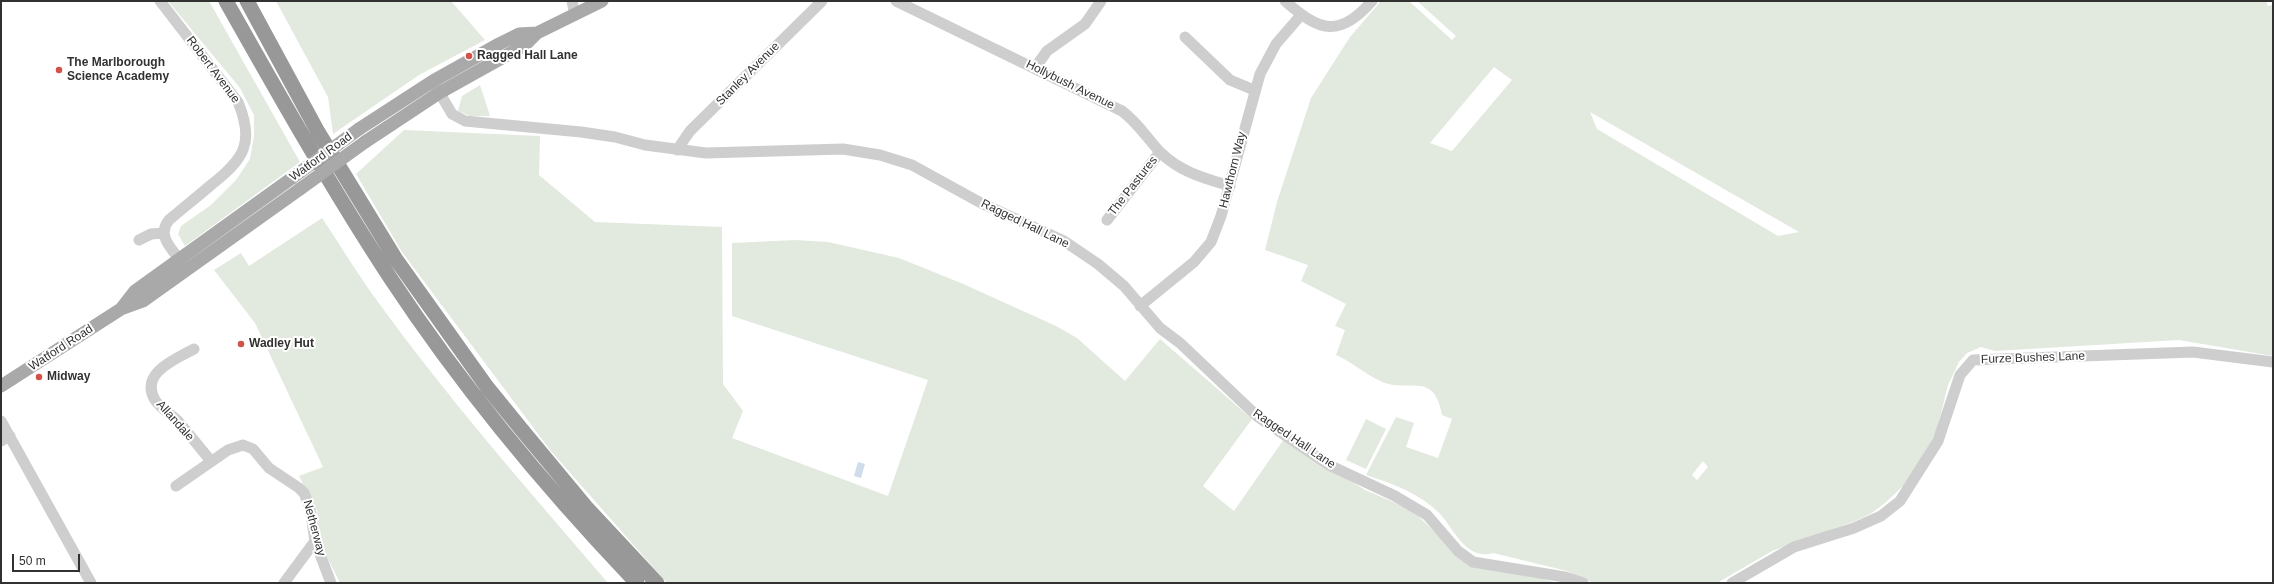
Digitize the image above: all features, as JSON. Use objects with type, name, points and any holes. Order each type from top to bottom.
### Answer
[{"type":"highway","points":[[226,1],[350,216],[436,344],[534,470],[592,536],[637,583]]},
{"type":"highway","points":[[247,1],[318,132],[404,271],[483,380],[522,430],[586,507],[657,583]]},
{"type":"main road","name":"Watford Road","points":[[1,386],[121,309],[144,301],[183,265],[292,178],[359,130],[436,87],[525,45],[537,33],[602,1]]},
{"type":"main road","name":"Watford Road","points":[[183,265],[300,190],[436,87]]},
{"type":"street","name":"Robert Avenue","points":[[160,1],[238,102],[245,118],[246,133],[240,157],[232,168],[169,220],[163,233]]},
{"type":"street","points":[[572,1],[575,15]]},
{"type":"street","name":"Stanley Avenue","points":[[677,150],[690,132],[822,1]]},
{"type":"street","name":"Hollybush Avenue","points":[[896,1],[1122,111],[1137,123],[1160,152],[1178,167],[1195,176],[1230,186]]},
{"type":"street","points":[[1035,68],[1047,51],[1085,24],[1101,1]]},
{"type":"street","points":[[1285,1],[1301,15],[1318,25],[1334,26],[1350,22],[1361,14],[1372,1]]},
{"type":"street","name":"Hawthorn Way","points":[[1140,306],[1204,252],[1216,230],[1230,186],[1254,90],[1267,58],[1301,15]]},
{"type":"street","points":[[1185,37],[1230,80],[1254,90]]},
{"type":"street","name":"Ragged Hall Lane","points":[[436,87],[452,114],[465,121],[581,132],[615,137],[645,145],[706,153],[822,148],[842,150],[898,160],[929,173],[981,203],[1064,241],[1112,274],[1160,328],[1180,344],[1258,417],[1329,465],[1396,496],[1427,515],[1458,550],[1473,562],[1566,576],[1583,583]]},
{"type":"street","name":"The Pastures","points":[[1107,220],[1160,152]]},
{"type":"street","points":[[139,240],[151,234],[163,233],[183,265]]},
{"type":"street","name":"Allandale","points":[[194,349],[162,367],[154,377],[152,388],[155,400],[159,405],[178,421],[211,461]]},
{"type":"street","name":"Furze Bushes Lane","points":[[1732,583],[1794,547],[1854,528],[1881,516],[1900,501],[1938,441],[1960,375],[1973,360],[2193,352],[2273,362]]},
{"type":"street","points":[[1,421],[5,439],[91,583]]},
{"type":"street","name":"Netherway","points":[[211,461],[238,446],[247,446],[253,449],[270,468],[300,488],[307,499],[315,533],[315,541],[331,583]]},
{"type":"street","points":[[176,486],[211,461]]},
{"type":"street","points":[[284,583],[315,541]]},
{"type":"shaded area","points":[[168,1],[209,1],[300,162],[185,246],[178,234],[181,226],[211,205],[236,180],[250,159],[254,136],[254,115],[240,88]]},
{"type":"shaded area","points":[[276,1],[451,1],[485,40],[419,75],[333,134],[328,97]]},
{"type":"shaded area","points":[[1381,1],[1409,1],[1452,40],[1456,36],[1417,1],[2266,1],[2268,6],[2273,5],[2273,356],[2179,340],[1995,351],[1981,347],[1967,353],[1959,362],[1948,385],[1937,429],[1928,450],[1903,486],[1885,503],[1870,514],[1855,521],[1772,551],[1717,583],[1593,583],[1567,571],[1493,553],[1476,553],[1463,544],[1440,514],[1419,497],[1389,483],[1366,475],[1396,417],[1414,423],[1406,447],[1438,458],[1452,419],[1442,415],[1438,401],[1433,392],[1427,388],[1419,386],[1392,385],[1382,382],[1336,355],[1345,330],[1335,326],[1346,304],[1301,281],[1308,265],[1265,250],[1277,202],[1311,98],[1350,37]],"holes":[[[1494,67],[1512,80],[1452,151],[1430,143]],[[1590,112],[1799,232],[1778,236],[1597,129]],[[1703,461],[1708,467],[1697,480],[1692,475]]]},
{"type":"shaded area","points":[[480,85],[490,116],[470,116],[458,111],[462,96]]},
{"type":"shaded area","points":[[404,130],[540,136],[539,175],[595,222],[722,227],[723,384],[743,411],[732,438],[888,496],[928,380],[732,316],[732,243],[795,240],[828,242],[899,258],[961,283],[1056,326],[1077,338],[1125,381],[1160,339],[1252,419],[1203,486],[1234,511],[1284,439],[1365,490],[1412,510],[1467,564],[1500,571],[1514,570],[1557,583],[667,583],[550,450],[402,252],[356,174]]},
{"type":"shaded area","points":[[322,218],[371,292],[461,410],[608,583],[340,583],[318,539],[317,510],[299,476],[323,467],[255,323],[214,270],[241,253],[249,266]]},
{"type":"shaded area","points":[[1366,419],[1386,429],[1366,469],[1346,460]]},
{"type":"water","points":[[858,462],[865,464],[861,478],[854,476]]},
{"type":"place","name":"Ragged Hall Lane","points":[[469,56]]},
{"type":"place","name":"The Marlborough Science Academy","points":[[59,70]]},
{"type":"place","name":"Wadley Hut","points":[[241,344]]},
{"type":"place","name":"Midway","points":[[39,377]]}]
